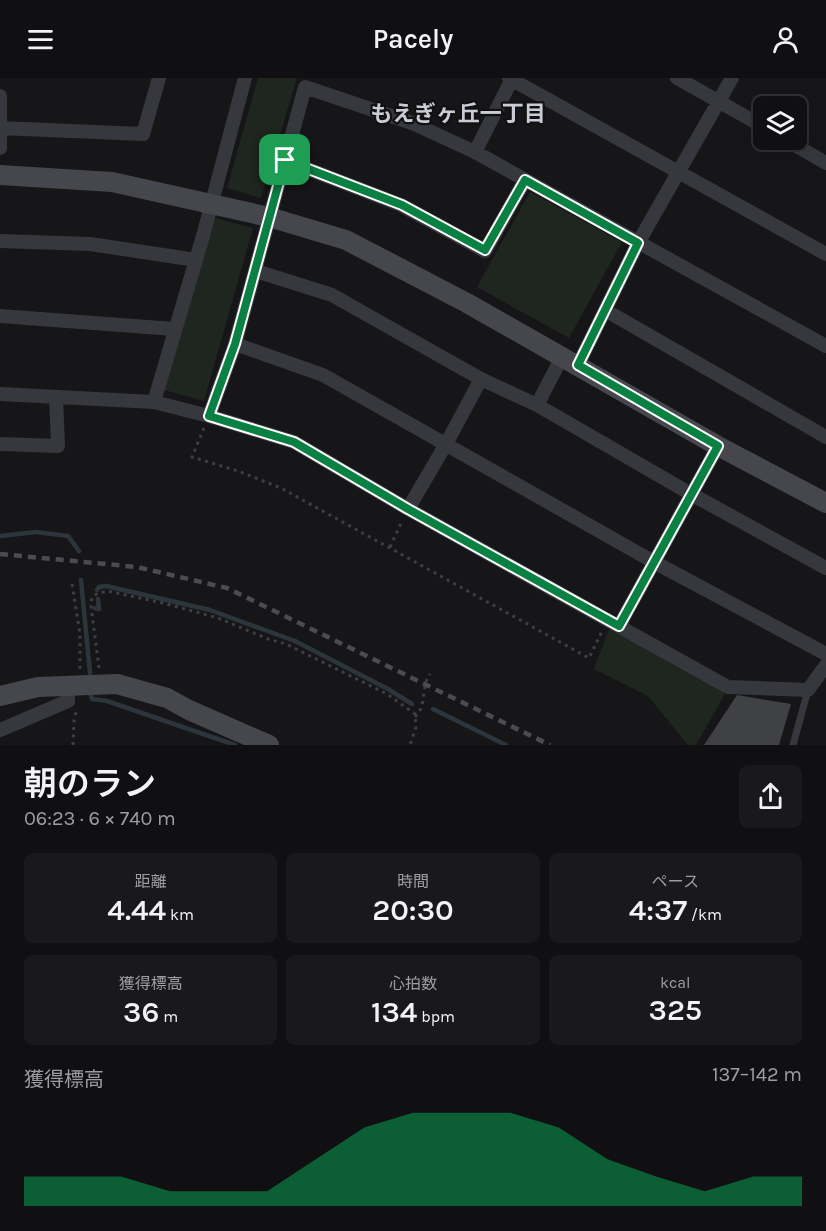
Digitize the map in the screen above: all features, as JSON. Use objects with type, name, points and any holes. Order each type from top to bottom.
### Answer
[{"type":"street","points":[[1,128],[143,134],[159,78]]},
{"type":"street","points":[[154,402],[212,204],[245,78]]},
{"type":"street","points":[[677,78],[753,121]]},
{"type":"street","points":[[537,405],[604,310],[638,243],[732,78]]},
{"type":"street","points":[[475,152],[510,79],[826,254]]},
{"type":"street","points":[[209,416],[235,344],[305,87],[412,123],[475,152],[826,346]]},
{"type":"street","points":[[0,96],[0,148]]},
{"type":"street","points":[[803,150],[826,163]]},
{"type":"street","points":[[285,160],[402,205],[485,250],[525,180]]},
{"type":"street","points":[[0,175],[112,182],[269,217],[346,240],[467,303],[718,446],[826,503]]},
{"type":"street","points":[[0,241],[90,244],[196,260]]},
{"type":"street","points":[[256,271],[332,295],[481,379],[537,405],[691,494],[826,568]]},
{"type":"street","points":[[604,310],[826,436]]},
{"type":"street","points":[[0,316],[174,329]]},
{"type":"street","points":[[235,344],[322,375],[654,562],[826,654]]},
{"type":"street","points":[[405,515],[481,379]]},
{"type":"street","points":[[0,394],[154,402],[294,442],[405,515],[619,626],[728,687],[808,690],[826,664]]},
{"type":"street","points":[[0,444],[58,446],[56,397]]},
{"type":"street","points":[[619,626],[718,446]]},
{"type":"street","points":[[0,696],[38,687],[79,688],[117,684],[167,698],[269,745]]},
{"type":"street","points":[[0,730],[68,702],[79,688]]},
{"type":"lane","points":[[793,745],[808,690]]},
{"type":"path","points":[[209,416],[192,457],[238,471],[281,488],[589,658],[603,629]]},
{"type":"path","points":[[390,547],[405,515]]},
{"type":"path","points":[[72,584],[80,634],[79,688],[73,745]]},
{"type":"path","points":[[79,688],[99,665],[92,597],[107,591],[218,618],[286,644],[387,694],[415,714],[416,727],[410,745]]},
{"type":"path","points":[[415,717],[422,710],[425,681],[430,674]]},
{"type":"shaded area","points":[[258,78],[297,78],[261,198],[227,188]]},
{"type":"shaded area","points":[[530,192],[622,242],[569,338],[477,287]]},
{"type":"shaded area","points":[[212,217],[253,228],[204,401],[164,390]]},
{"type":"shaded area","points":[[609,629],[727,690],[696,745],[688,745],[648,696],[594,669]]},
{"type":"building","points":[[737,695],[791,704],[779,745],[704,745]]},
{"type":"waterway","points":[[0,536],[36,532],[68,536],[79,551]]},
{"type":"waterway","points":[[81,580],[90,673]]},
{"type":"waterway","points":[[97,590],[99,587],[106,586],[210,610],[295,641],[388,689],[412,704]]},
{"type":"waterway","points":[[95,608],[99,609],[98,599]]},
{"type":"waterway","points":[[91,695],[92,699],[107,701],[235,745]]},
{"type":"waterway","points":[[433,709],[506,745]]},
{"type":"railway","points":[[0,554],[137,567],[227,588],[550,745]]},
{"type":"district","name":"もえぎヶ丘一丁目","points":[[458,114]]},
{"type":"route","points":[[285,160],[402,205],[485,250],[525,180],[638,243],[578,365],[718,446],[619,626],[408,509],[294,442],[209,416],[235,344],[285,160]]}]
